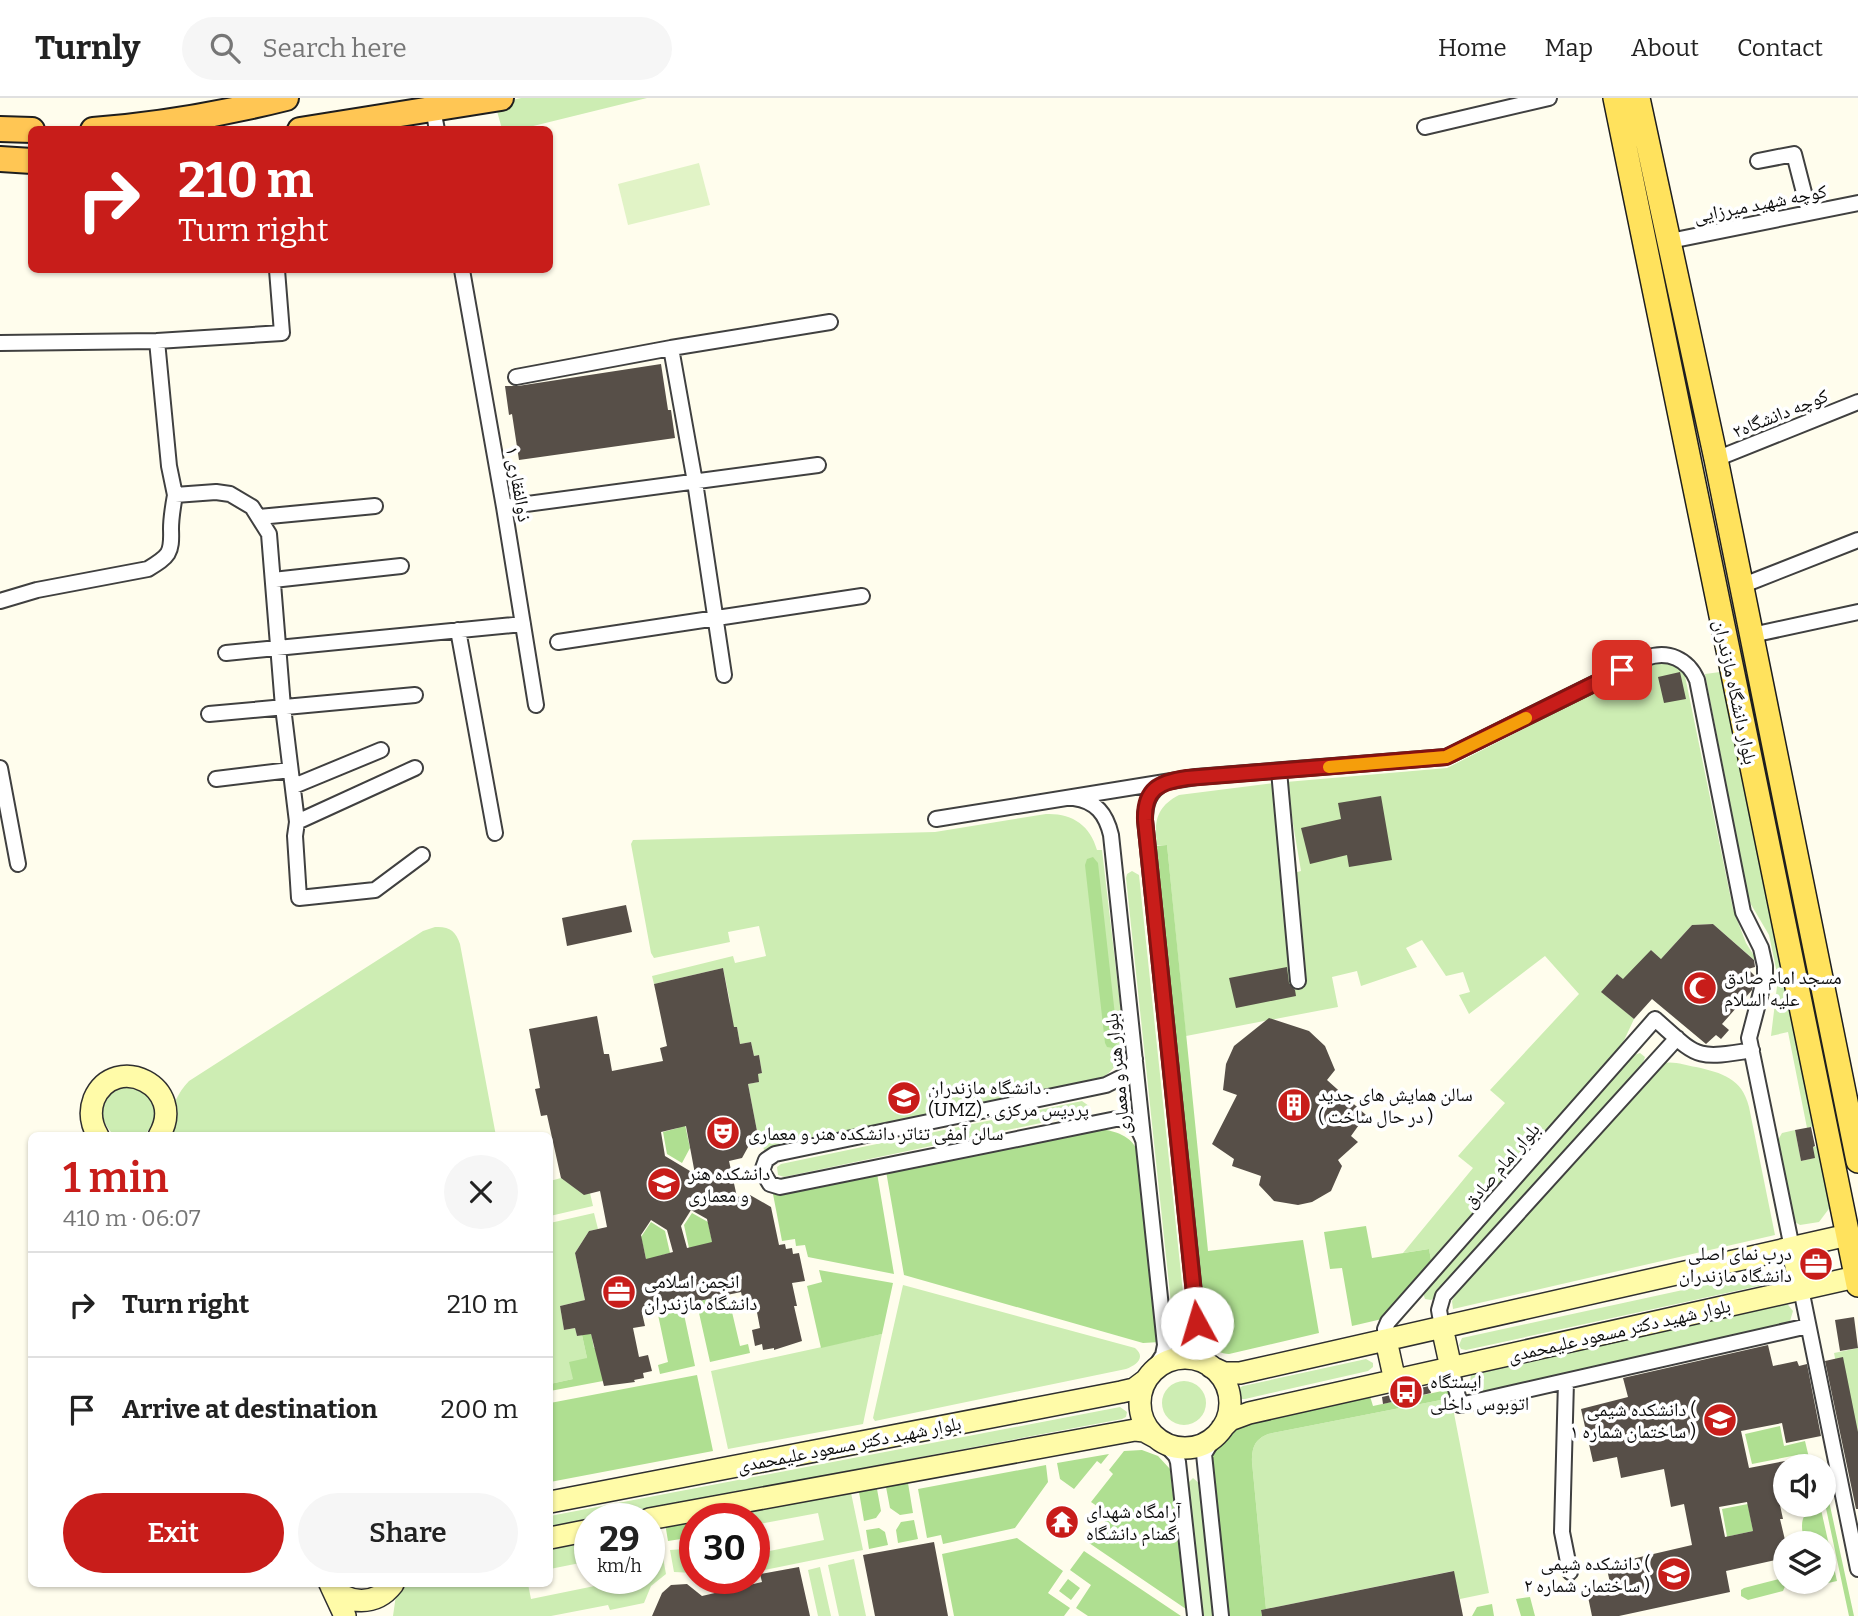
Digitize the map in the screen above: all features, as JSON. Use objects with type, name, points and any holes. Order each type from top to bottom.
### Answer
[{"type":"highway","points":[[139,126],[201,117],[286,98]]},
{"type":"highway","points":[[349,126],[435,119],[497,99]]},
{"type":"highway","points":[[0,129],[28,130]]},
{"type":"highway","points":[[0,159],[28,161]]},
{"type":"main road","name":"بلوار دانشگاه مازندران","points":[[1615,98],[1857,1281]]},
{"type":"main road","name":"بلوار دانشگاه مازندران","points":[[1638,98],[1751,627],[1858,1161]]},
{"type":"main road","points":[[1723,624],[1751,627]]},
{"type":"main road","points":[[97,1132],[91,1117],[94,1100],[104,1086],[119,1078],[136,1077],[152,1084],[165,1103],[163,1130]]},
{"type":"main road","points":[[1209,1365],[1224,1381],[1229,1395],[1229,1410],[1219,1432],[1203,1444],[1189,1447],[1174,1446],[1159,1439],[1144,1423],[1140,1408],[1141,1394],[1149,1376],[1168,1361],[1193,1359],[1209,1365],[1224,1373],[1240,1373],[1848,1235]]},
{"type":"main road","points":[[1792,1248],[1801,1290]]},
{"type":"main road","name":"بلوار شهید دکتر مسعود علیمحمدی","points":[[1219,1432],[1234,1418],[1249,1413],[1801,1290],[1857,1281]]},
{"type":"main road","points":[[1442,1327],[1451,1368]]},
{"type":"main road","points":[[1386,1340],[1395,1381]]},
{"type":"main road","name":"بلوار شهید دکتر مسعود علیمحمدی","points":[[553,1501],[1121,1392],[1134,1388],[1149,1376]]},
{"type":"main road","name":"بلوار شهید دکتر مسعود علیمحمدی","points":[[665,1516],[1135,1430],[1144,1431],[1159,1439]]},
{"type":"main road","points":[[553,1537],[574,1533]]},
{"type":"main road","points":[[331,1587],[345,1616]]},
{"type":"main road","points":[[333,1587],[341,1595],[357,1601],[374,1599],[389,1587]]},
{"type":"main road","points":[[386,1616],[392,1587]]},
{"type":"street","points":[[1425,127],[1549,98]]},
{"type":"street","points":[[1758,161],[1794,154],[1809,212]]},
{"type":"street","name":"کوچه شهید میرزایی","points":[[1670,241],[1858,203]]},
{"type":"street","points":[[0,343],[157,341],[282,333],[277,273]]},
{"type":"street","name":"ذوالفقاری ۱","points":[[463,273],[536,705]]},
{"type":"street","points":[[516,377],[671,348],[830,323]]},
{"type":"street","points":[[0,601],[37,590],[148,569],[169,555],[173,543],[171,530],[175,495],[169,467],[157,341]]},
{"type":"street","points":[[671,348],[695,482],[724,675]]},
{"type":"street","name":"کوچه دانشگاه۲","points":[[1716,459],[1858,402]]},
{"type":"street","points":[[504,507],[818,465]]},
{"type":"street","points":[[175,495],[216,492],[230,494],[251,507],[269,534],[283,707],[297,822],[295,835],[299,898],[375,890],[422,855]]},
{"type":"street","points":[[259,517],[375,506]]},
{"type":"street","points":[[1741,586],[1858,540]]},
{"type":"street","points":[[272,580],[401,566]]},
{"type":"street","points":[[558,642],[862,596]]},
{"type":"street","points":[[1751,627],[1858,612]]},
{"type":"street","points":[[226,653],[523,624]]},
{"type":"street","points":[[458,630],[495,833]]},
{"type":"street","points":[[936,819],[1171,780],[1446,757],[1646,657],[1663,654],[1679,659],[1689,666],[1697,680],[1742,912],[1765,961],[1765,980],[1750,1030],[1792,1248]]},
{"type":"street","points":[[209,714],[415,695]]},
{"type":"street","points":[[294,786],[381,750]]},
{"type":"street","points":[[0,768],[18,864]]},
{"type":"street","points":[[297,822],[415,768]]},
{"type":"street","points":[[216,779],[290,769]]},
{"type":"street","points":[[1279,771],[1298,981]]},
{"type":"street","points":[[1171,780],[1157,787],[1149,797],[1145,807],[1145,820],[1200,1350],[1209,1365]]},
{"type":"street","name":"بلوار هنر و معماری","points":[[1065,798],[1074,797],[1091,802],[1104,814],[1109,824],[1165,1345],[1163,1355],[1149,1376]]},
{"type":"street","name":"بلوار امام صادق","points":[[1386,1340],[1385,1329],[1388,1322],[1655,1019],[1677,1038]]},
{"type":"street","points":[[1442,1327],[1439,1310],[1443,1296],[1677,1038],[1693,1052],[1702,1055],[1717,1056],[1752,1050]]},
{"type":"street","points":[[1135,1059],[1128,1074],[1106,1085],[775,1154],[766,1160],[762,1171],[770,1184],[780,1188],[1116,1119],[1126,1119],[1134,1124],[1143,1140]]},
{"type":"street","points":[[1801,1290],[1858,1569]]},
{"type":"street","points":[[1451,1368],[1460,1405],[1808,1326]]},
{"type":"street","points":[[1566,1381],[1562,1532],[1570,1572]]},
{"type":"street","points":[[1219,1432],[1205,1454],[1222,1616]]},
{"type":"street","points":[[1159,1439],[1176,1456],[1178,1462],[1195,1616]]},
{"type":"green space","points":[[521,98],[647,98],[533,126],[501,126],[495,104]]},
{"type":"green space","points":[[699,163],[710,205],[628,225],[618,184]]},
{"type":"green space","points":[[1661,662],[1677,666],[1685,676],[1733,909],[1746,943],[1760,965],[1713,924],[1692,925],[1661,959],[1651,950],[1634,989],[1617,974],[1602,992],[1634,1019],[1620,1049],[1431,1260],[1429,1249],[1403,1253],[1473,1168],[1458,1156],[1505,1103],[1490,1090],[1579,994],[1545,956],[1469,1014],[1459,995],[1470,992],[1463,972],[1446,976],[1422,940],[1406,948],[1417,967],[1361,986],[1357,971],[1332,977],[1338,1007],[1186,1036],[1167,845],[1157,845],[1158,816],[1165,805],[1179,795],[1274,783],[1288,960],[1293,961],[1294,873],[1301,871],[1286,782],[1447,768],[1651,664]]},
{"type":"green space","points":[[1720,672],[1815,1126],[1807,1128],[1788,1032],[1771,1036],[1778,978],[1769,935],[1749,901],[1705,674]]},
{"type":"green space","points":[[1046,814],[1064,816],[1079,822],[1090,834],[1097,850],[1102,850],[1124,1037],[1121,1053],[1114,1067],[1103,1077],[1088,1084],[764,1150],[760,1131],[757,1131],[748,1084],[758,1082],[758,1074],[762,1073],[759,1055],[754,1056],[751,1042],[740,1044],[737,1027],[723,1030],[730,1002],[723,968],[654,984],[652,976],[733,956],[735,963],[766,956],[759,926],[728,932],[730,942],[654,958],[631,844],[633,840],[935,832]]},
{"type":"green space","points":[[1167,845],[1208,1251],[1303,1240],[1319,1333],[1229,1354],[1215,1349],[1202,1325],[1154,846]]},
{"type":"green space","points":[[1093,857],[1098,863],[1118,1042],[1113,1048],[1107,1047],[1105,1043],[1085,865],[1087,859]]},
{"type":"green space","points":[[1132,871],[1139,875],[1188,1340],[1183,1346],[1177,1345],[1175,1341],[1126,878]]},
{"type":"green space","points":[[444,927],[451,930],[460,944],[495,1132],[171,1132],[173,1107],[189,1081],[423,931]]},
{"type":"green space","points":[[1640,1053],[1645,1057],[1643,1063],[1434,1298],[1425,1299],[1425,1290],[1634,1055]]},
{"type":"green space","points":[[1672,1062],[1714,1072],[1730,1078],[1741,1089],[1749,1107],[1775,1235],[1453,1309],[1452,1301],[1458,1290],[1663,1063]]},
{"type":"green space","points":[[119,1089],[139,1089],[153,1103],[153,1123],[146,1132],[112,1132],[105,1123],[105,1103]]},
{"type":"green space","points":[[1082,1101],[1089,1106],[1089,1110],[1084,1114],[784,1177],[778,1175],[777,1167],[781,1164]]},
{"type":"green space","points":[[684,1120],[690,1148],[682,1163],[667,1154],[663,1132],[678,1128],[677,1122]]},
{"type":"green space","points":[[1101,1129],[1122,1135],[1131,1141],[1137,1150],[1160,1342],[1143,1343],[904,1275],[886,1171]]},
{"type":"green space","points":[[1795,1130],[1801,1161],[1814,1158],[1813,1147],[1819,1146],[1831,1206],[1819,1222],[1800,1225],[1795,1222],[1778,1140],[1782,1133]]},
{"type":"green space","points":[[877,1173],[894,1274],[808,1257],[805,1245],[796,1246],[795,1239],[782,1241],[773,1194]]},
{"type":"green space","points":[[561,1178],[584,1194],[590,1193],[593,1206],[553,1215],[553,1180]]},
{"type":"green space","points":[[594,1213],[598,1229],[589,1231],[575,1253],[585,1300],[560,1306],[564,1330],[575,1328],[577,1336],[582,1335],[587,1358],[573,1379],[553,1383],[553,1222]]},
{"type":"green space","points":[[692,1213],[708,1222],[713,1246],[689,1248],[684,1225]]},
{"type":"green space","points":[[651,1222],[665,1231],[670,1253],[647,1263],[641,1237]]},
{"type":"green space","points":[[1366,1226],[1372,1258],[1429,1249],[1431,1260],[1382,1319],[1352,1326],[1342,1268],[1330,1269],[1324,1232]]},
{"type":"green space","points":[[819,1270],[893,1283],[882,1334],[821,1348],[807,1286],[822,1282]]},
{"type":"green space","points":[[1775,1270],[1783,1275],[1777,1282],[1466,1350],[1459,1345],[1462,1338]]},
{"type":"green space","points":[[903,1285],[1135,1348],[1140,1358],[1126,1369],[875,1421],[873,1418]]},
{"type":"green space","points":[[728,1295],[740,1346],[748,1344],[750,1353],[710,1362],[697,1304],[699,1301]]},
{"type":"green space","points":[[1785,1301],[1793,1311],[1790,1321],[1785,1325],[1481,1394],[1473,1391],[1470,1386],[1471,1373]]},
{"type":"green space","points":[[682,1305],[695,1366],[660,1374],[658,1365],[668,1362],[657,1310]]},
{"type":"green space","points":[[591,1333],[594,1348],[605,1346],[603,1381],[553,1390],[553,1383],[573,1379],[569,1362],[587,1358],[582,1335]]},
{"type":"green space","points":[[882,1334],[863,1424],[728,1449],[711,1371]]},
{"type":"green space","points":[[1858,1348],[1858,1473],[1834,1353]]},
{"type":"green space","points":[[1366,1359],[1373,1363],[1373,1367],[1368,1371],[1245,1399],[1241,1399],[1237,1394],[1243,1386]]},
{"type":"green space","points":[[697,1375],[713,1451],[553,1481],[553,1402]]},
{"type":"green space","points":[[1446,1376],[1451,1398],[1268,1434],[1257,1442],[1253,1449],[1252,1462],[1266,1609],[1261,1610],[1262,1616],[1226,1616],[1210,1458],[1227,1428],[1369,1393],[1373,1406],[1442,1391],[1440,1377]]},
{"type":"green space","points":[[1184,1381],[1200,1387],[1206,1403],[1200,1419],[1184,1425],[1168,1419],[1162,1403],[1168,1387]]},
{"type":"green space","points":[[1451,1398],[1489,1593],[1460,1599],[1453,1571],[1266,1609],[1252,1462],[1253,1449],[1257,1442],[1268,1434]]},
{"type":"green space","points":[[1120,1407],[1127,1412],[1122,1419],[665,1505],[665,1503],[618,1503]]},
{"type":"green space","points":[[1780,1426],[1784,1446],[1805,1441],[1808,1454],[1773,1454],[1773,1460],[1752,1464],[1745,1434]]},
{"type":"green space","points":[[1142,1450],[1158,1456],[1170,1469],[1186,1609],[1089,1543],[1110,1515],[1091,1502],[1113,1474],[1109,1470],[1124,1451]]},
{"type":"green space","points":[[1109,1454],[1101,1464],[1097,1461],[1074,1489],[1060,1479],[1057,1463]]},
{"type":"green space","points":[[1046,1465],[1048,1482],[1015,1528],[943,1544],[941,1535],[927,1538],[918,1489]]},
{"type":"green space","points":[[1193,1478],[1200,1484],[1214,1616],[1202,1616],[1188,1483]]},
{"type":"green space","points":[[908,1483],[913,1513],[900,1515],[890,1508],[886,1487]]},
{"type":"green space","points":[[850,1488],[863,1550],[770,1569],[770,1551],[824,1540],[818,1513],[770,1522],[770,1503]]},
{"type":"green space","points":[[877,1489],[881,1511],[876,1518],[864,1521],[859,1492]]},
{"type":"green space","points":[[1748,1504],[1753,1531],[1730,1536],[1732,1564],[1722,1509]]},
{"type":"green space","points":[[574,1511],[574,1522],[553,1526],[553,1515]]},
{"type":"green space","points":[[1804,1517],[1823,1517],[1826,1531],[1802,1531]]},
{"type":"green space","points":[[1828,1517],[1832,1517],[1836,1531],[1831,1531]]},
{"type":"green space","points":[[914,1520],[918,1539],[898,1543],[896,1530],[901,1522]]},
{"type":"green space","points":[[679,1521],[679,1539],[668,1541],[665,1523]]},
{"type":"green space","points":[[879,1528],[885,1532],[888,1545],[869,1549],[866,1530]]},
{"type":"green space","points":[[1836,1533],[1854,1616],[1849,1616],[1836,1555]]},
{"type":"green space","points":[[1017,1538],[1063,1571],[1048,1593],[1070,1608],[1064,1616],[954,1616],[942,1554]]},
{"type":"green space","points":[[574,1539],[574,1564],[553,1568],[553,1543]]},
{"type":"green space","points":[[679,1549],[679,1572],[674,1572],[670,1550]]},
{"type":"green space","points":[[1084,1551],[1181,1616],[1088,1616],[1076,1608],[1091,1585],[1070,1570]]},
{"type":"green space","points":[[854,1559],[866,1616],[839,1616],[828,1565]]},
{"type":"green space","points":[[820,1567],[831,1616],[818,1616],[808,1570]]},
{"type":"green space","points":[[1068,1579],[1080,1588],[1071,1600],[1059,1591]]},
{"type":"green space","points":[[1773,1581],[1773,1594],[1748,1600],[1741,1596],[1741,1590]]},
{"type":"green space","points":[[401,1587],[529,1587],[531,1599],[574,1590],[574,1594],[648,1594],[644,1603],[610,1610],[608,1605],[551,1616],[393,1616],[396,1595]]},
{"type":"green space","points":[[1530,1597],[1535,1616],[1521,1616],[1516,1599]]},
{"type":"green space","points":[[1492,1604],[1494,1616],[1472,1616],[1477,1607]]},
{"type":"building","points":[[661,364],[675,438],[519,460],[505,386]]},
{"type":"building","points":[[1680,672],[1686,699],[1664,703],[1658,677]]},
{"type":"building","points":[[1381,796],[1392,860],[1349,867],[1347,855],[1310,864],[1301,828],[1341,819],[1338,803]]},
{"type":"building","points":[[626,905],[632,932],[567,946],[562,918]]},
{"type":"building","points":[[1713,924],[1754,960],[1755,967],[1748,969],[1755,976],[1752,990],[1722,1024],[1729,1030],[1721,1039],[1716,1035],[1706,1044],[1652,999],[1634,1019],[1601,992],[1617,974],[1623,979],[1651,950],[1661,959],[1692,925]]},
{"type":"building","points":[[1287,967],[1289,983],[1296,996],[1236,1008],[1229,978]]},
{"type":"building","points":[[723,968],[734,1027],[737,1027],[740,1044],[751,1042],[754,1056],[759,1055],[762,1073],[758,1074],[759,1082],[748,1084],[757,1131],[742,1158],[729,1161],[737,1197],[750,1195],[771,1207],[779,1245],[785,1244],[786,1249],[792,1248],[793,1254],[799,1253],[805,1281],[792,1283],[802,1341],[774,1350],[763,1350],[762,1344],[755,1346],[752,1330],[760,1328],[755,1302],[744,1305],[741,1292],[682,1307],[642,1313],[645,1326],[633,1328],[639,1357],[648,1355],[652,1371],[643,1373],[644,1378],[634,1380],[635,1382],[604,1386],[591,1334],[577,1336],[575,1328],[564,1330],[560,1306],[585,1300],[575,1253],[589,1231],[607,1227],[600,1191],[584,1195],[561,1178],[553,1132],[547,1115],[541,1116],[535,1089],[540,1088],[529,1029],[597,1016],[604,1054],[609,1054],[612,1071],[663,1061],[660,1048],[667,1046],[654,984]],"holes":[[[686,1126],[695,1174],[665,1156],[661,1132]],[[691,1210],[707,1219],[712,1242],[687,1248],[681,1226]],[[651,1220],[667,1230],[673,1252],[646,1259],[641,1235]]]},
{"type":"building","name":"سالن همایش های جدید ( در حال ساخت )","points":[[1269,1018],[1309,1031],[1325,1046],[1335,1070],[1327,1080],[1366,1115],[1351,1136],[1358,1142],[1338,1160],[1342,1166],[1331,1191],[1312,1202],[1298,1205],[1274,1201],[1259,1185],[1261,1176],[1232,1166],[1234,1159],[1212,1144],[1237,1095],[1223,1090],[1226,1064],[1234,1046]]},
{"type":"building","points":[[1811,1127],[1815,1158],[1801,1161],[1795,1130]]},
{"type":"building","points":[[1824,1254],[1827,1270],[1811,1274],[1808,1258]]},
{"type":"building","points":[[1854,1317],[1858,1348],[1840,1351],[1835,1320]]},
{"type":"building","points":[[1768,1345],[1773,1366],[1797,1361],[1799,1366],[1807,1364],[1821,1436],[1786,1443],[1782,1423],[1741,1431],[1749,1468],[1773,1463],[1773,1517],[1783,1519],[1780,1519],[1783,1531],[1773,1531],[1773,1561],[1726,1571],[1730,1592],[1619,1616],[1592,1616],[1587,1592],[1611,1587],[1606,1565],[1692,1545],[1684,1504],[1671,1507],[1664,1469],[1621,1478],[1617,1457],[1593,1462],[1581,1409],[1628,1397],[1623,1378]],"holes":[[[1747,1502],[1753,1531],[1725,1537],[1719,1507]]]},
{"type":"building","points":[[1843,1357],[1858,1432],[1858,1509],[1825,1361]]},
{"type":"building","points":[[1429,1386],[1431,1393],[1383,1404],[1382,1397]]},
{"type":"building","points":[[934,1542],[948,1616],[875,1616],[863,1555]]},
{"type":"building","points":[[799,1567],[810,1616],[652,1616],[662,1594],[665,1594],[671,1585],[679,1584],[679,1594],[770,1594],[770,1572]]},
{"type":"building","points":[[1454,1571],[1463,1616],[1262,1616],[1261,1610]]},
{"type":"slow traffic","points":[[1329,767],[1446,757],[1526,718]]},
{"type":"place","name":"مسجد امام صادق علیه السلام","points":[[1700,988]]},
{"type":"place","name":"دانشگاه مازندران . (UMZ) . پردیس مرکزی","points":[[904,1098]]},
{"type":"place","name":"سالن همایش های جدید ( در حال ساخت )","points":[[1294,1105]]},
{"type":"place","name":"سالن آمفی تئاتر دانشکده هنر و معماری","points":[[723,1133]]},
{"type":"place","name":"دانشکده هنر و معماری","points":[[664,1184]]},
{"type":"place","name":"درب نمای اصلی دانشگاه مازندران","points":[[1816,1264]]},
{"type":"place","name":"انجمن اسلامی دانشگاه مازندران","points":[[619,1292]]},
{"type":"place","name":"ایستگاه اتوبوس داخلی","points":[[1406,1392]]},
{"type":"place","name":"دانشکده شیمی ( ساختمان شماره ۱ )","points":[[1720,1420]]},
{"type":"place","name":"آرامگاه شهدای گمنام دانشگاه","points":[[1062,1522]]},
{"type":"place","name":"دانشکده شیمی ( ساختمان شماره ۲ )","points":[[1674,1574]]},
{"type":"route","points":[[1197,1323],[1145,820],[1145,807],[1149,797],[1157,787],[1171,780],[1446,757],[1622,670]]}]
